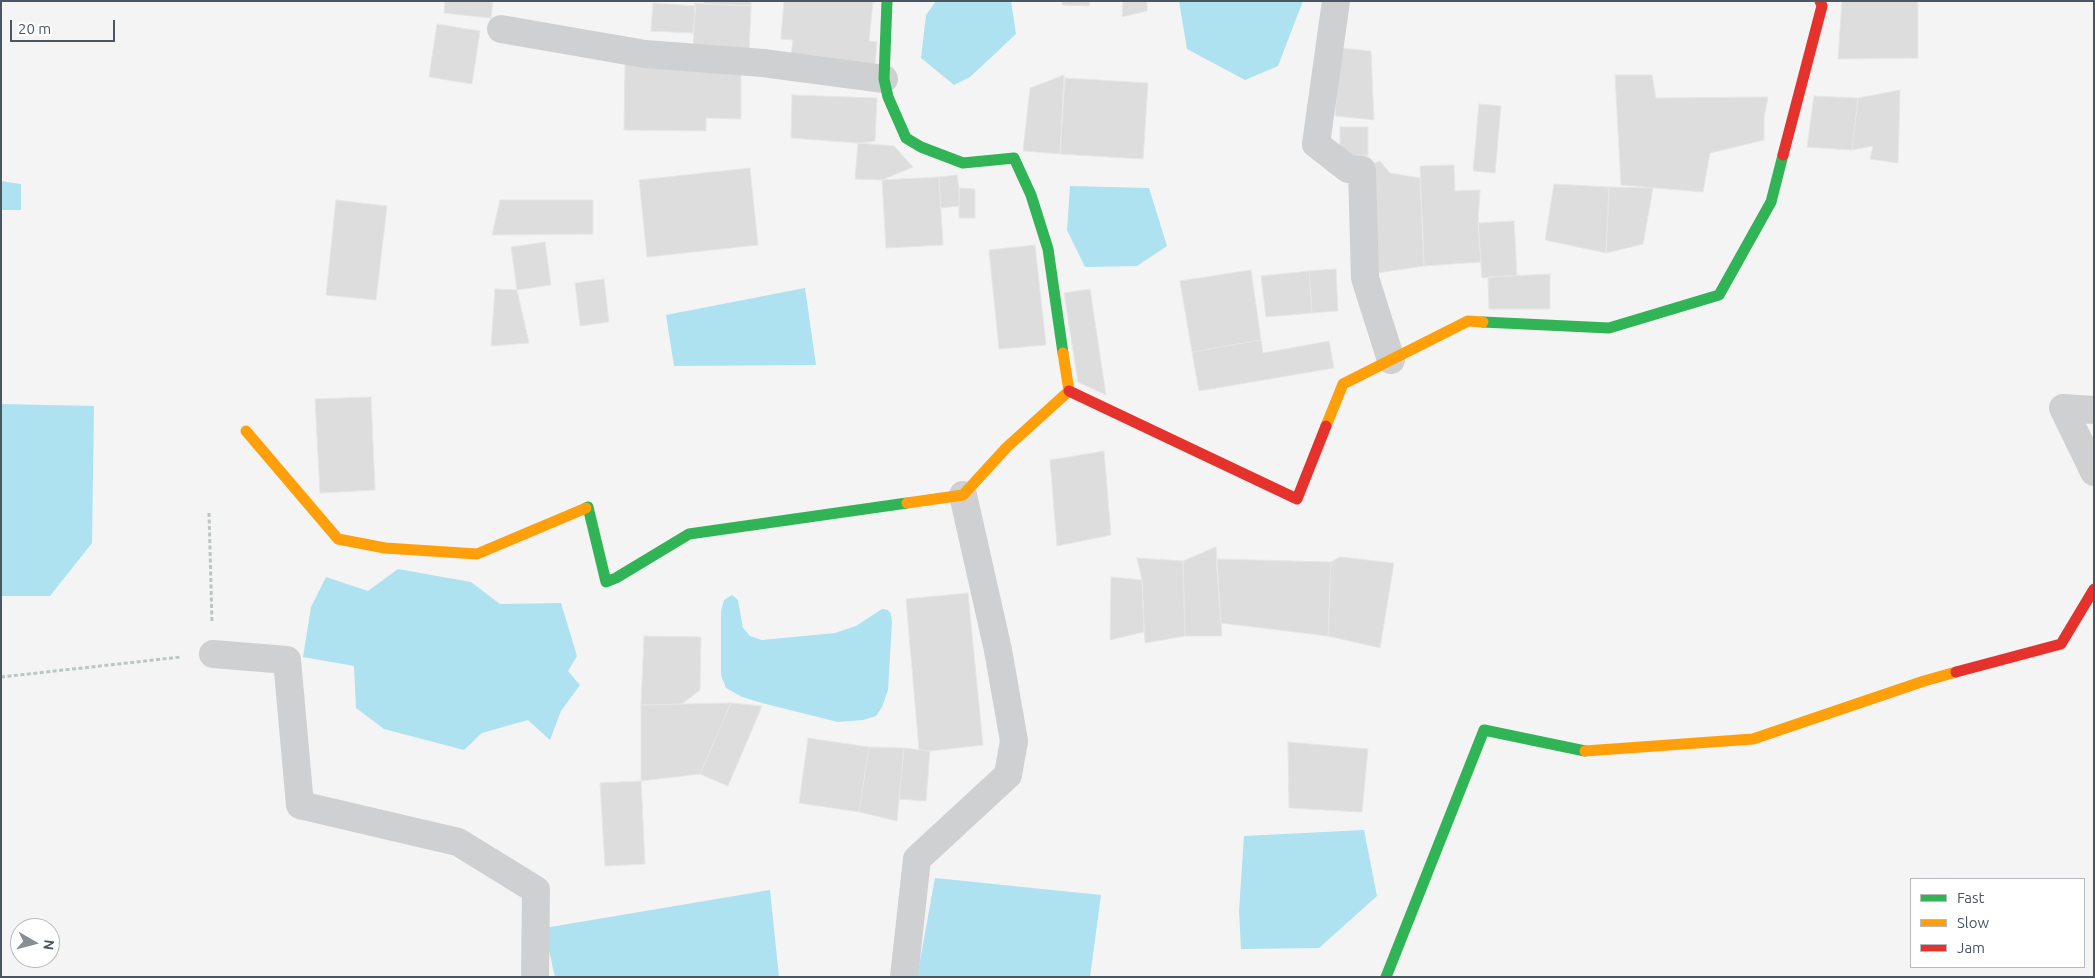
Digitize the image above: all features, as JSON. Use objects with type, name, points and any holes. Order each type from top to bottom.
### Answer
[{"type":"street","points":[[887,1],[884,79],[888,96],[906,138],[963,163],[1014,158],[1031,195],[1048,249],[1069,391]]},
{"type":"street","points":[[1336,1],[1316,144],[1348,169],[1362,170],[1365,278],[1391,360]]},
{"type":"street","points":[[1069,391],[1297,499],[1343,384],[1468,321],[1609,328],[1718,294],[1771,202],[1822,6],[1820,1]]},
{"type":"street","points":[[501,28],[645,54],[763,63],[884,79]]},
{"type":"street","points":[[246,431],[338,539],[385,548],[477,554],[588,507],[606,582],[616,578],[689,534],[963,495],[1007,447],[1069,391]]},
{"type":"street","points":[[2094,410],[2063,408],[2094,472]]},
{"type":"street","points":[[904,977],[917,859],[1008,775],[1014,741],[998,650],[963,495]]},
{"type":"street","points":[[1386,977],[1484,730],[1582,751],[1753,739],[1924,681],[2061,644],[2094,589]]},
{"type":"street","points":[[213,654],[286,660],[300,805],[458,842],[536,890],[535,977]]},
{"type":"path","points":[[1,677],[213,654],[210,513]]},
{"type":"water","points":[[936,1],[1011,1],[1016,34],[970,77],[954,85],[921,58],[926,15]]},
{"type":"water","points":[[1179,1],[1303,1],[1278,66],[1245,80],[1187,49]]},
{"type":"water","points":[[1,181],[21,184],[21,210],[1,210]]},
{"type":"water","points":[[1070,186],[1149,188],[1167,246],[1137,266],[1085,267],[1067,230]]},
{"type":"water","points":[[805,288],[816,365],[674,366],[666,315]]},
{"type":"water","points":[[1,404],[94,406],[92,543],[50,596],[1,596]]},
{"type":"water","points":[[398,569],[471,582],[500,604],[561,603],[577,656],[568,671],[580,685],[561,711],[550,740],[528,720],[482,733],[464,750],[384,729],[356,708],[354,666],[303,657],[311,607],[326,577],[368,591]]},
{"type":"water","points":[[732,595],[738,600],[743,628],[750,636],[762,640],[835,633],[856,626],[882,609],[888,610],[891,614],[892,622],[888,690],[882,707],[876,716],[863,720],[838,722],[742,697],[726,688],[721,675],[721,611],[724,600]]},
{"type":"water","points":[[1364,830],[1377,896],[1319,948],[1241,949],[1239,911],[1244,836]]},
{"type":"water","points":[[935,878],[1101,895],[1090,977],[917,977]]},
{"type":"water","points":[[770,890],[779,977],[555,977],[544,928]]},
{"type":"building","points":[[445,1],[493,1],[491,18],[444,13]]},
{"type":"building","points":[[704,1],[751,1],[751,6],[704,4]]},
{"type":"building","points":[[784,1],[873,1],[869,41],[877,42],[875,64],[791,56],[793,40],[781,39]]},
{"type":"building","points":[[1062,1],[1090,1],[1089,6],[1062,5]]},
{"type":"building","points":[[1123,1],[1147,1],[1147,11],[1122,17]]},
{"type":"building","points":[[1842,1],[1918,1],[1918,58],[1838,59]]},
{"type":"building","points":[[653,3],[696,6],[693,33],[651,31]]},
{"type":"building","points":[[695,3],[751,6],[749,53],[693,50]]},
{"type":"building","points":[[437,24],[480,31],[472,84],[429,77]]},
{"type":"building","points":[[1340,48],[1371,51],[1374,120],[1335,116]]},
{"type":"building","points":[[625,62],[741,67],[741,119],[706,118],[706,131],[624,130]]},
{"type":"building","points":[[1064,75],[1060,154],[1023,151],[1030,88]]},
{"type":"building","points":[[1615,75],[1652,75],[1656,98],[1768,97],[1764,117],[1764,140],[1710,153],[1703,192],[1621,185]]},
{"type":"building","points":[[1065,78],[1148,83],[1143,159],[1060,154]]},
{"type":"building","points":[[1900,90],[1898,163],[1870,159],[1873,146],[1852,150],[1858,98]]},
{"type":"building","points":[[792,95],[877,98],[875,141],[858,143],[791,138]]},
{"type":"building","points":[[1814,96],[1858,98],[1852,150],[1807,147]]},
{"type":"building","points":[[1479,104],[1501,106],[1495,173],[1473,171]]},
{"type":"building","points":[[1340,127],[1368,127],[1368,156],[1340,156]]},
{"type":"building","points":[[858,143],[894,146],[913,167],[882,180],[855,179]]},
{"type":"building","points":[[1380,161],[1390,173],[1420,178],[1424,266],[1377,273],[1368,166]]},
{"type":"building","points":[[1454,165],[1455,191],[1480,190],[1478,223],[1481,262],[1424,266],[1420,166]]},
{"type":"building","points":[[750,168],[758,245],[647,257],[639,180]]},
{"type":"building","points":[[957,175],[959,206],[941,208],[939,177]]},
{"type":"building","points":[[939,177],[943,245],[886,248],[882,180]]},
{"type":"building","points":[[1554,184],[1609,187],[1606,253],[1545,240]]},
{"type":"building","points":[[1609,187],[1653,188],[1643,244],[1606,253]]},
{"type":"building","points":[[959,188],[975,189],[975,218],[959,218]]},
{"type":"building","points":[[336,200],[387,206],[376,300],[326,295]]},
{"type":"building","points":[[500,200],[593,200],[593,234],[492,235]]},
{"type":"building","points":[[1514,221],[1517,275],[1482,278],[1478,223]]},
{"type":"building","points":[[545,242],[551,285],[517,290],[511,247]]},
{"type":"building","points":[[1035,245],[1046,345],[999,349],[989,250]]},
{"type":"building","points":[[1336,269],[1338,311],[1312,313],[1309,271]]},
{"type":"building","points":[[1251,270],[1261,340],[1192,352],[1180,281]]},
{"type":"building","points":[[1309,271],[1312,313],[1266,317],[1261,276]]},
{"type":"building","points":[[1550,274],[1550,309],[1489,309],[1488,277]]},
{"type":"building","points":[[604,279],[609,322],[580,326],[575,283]]},
{"type":"building","points":[[495,289],[517,290],[529,343],[491,346]]},
{"type":"building","points":[[1090,289],[1106,395],[1078,382],[1064,293]]},
{"type":"building","points":[[1261,340],[1263,353],[1329,341],[1334,368],[1199,391],[1192,352]]},
{"type":"building","points":[[371,397],[375,490],[320,493],[315,399]]},
{"type":"building","points":[[1104,451],[1111,535],[1057,546],[1050,460]]},
{"type":"building","points":[[1216,547],[1222,636],[1185,636],[1183,561]]},
{"type":"building","points":[[1340,557],[1394,563],[1380,648],[1328,636],[1331,562]]},
{"type":"building","points":[[1137,558],[1183,561],[1185,636],[1145,643],[1142,580]]},
{"type":"building","points":[[1216,559],[1331,562],[1328,636],[1221,623]]},
{"type":"building","points":[[1111,577],[1142,580],[1144,632],[1110,640]]},
{"type":"building","points":[[968,593],[983,745],[930,751],[919,750],[906,599]]},
{"type":"building","points":[[644,636],[701,637],[700,690],[682,704],[641,705]]},
{"type":"building","points":[[731,703],[700,774],[641,781],[641,705]]},
{"type":"building","points":[[731,703],[762,706],[728,786],[700,774]]},
{"type":"building","points":[[808,738],[869,747],[859,812],[799,803]]},
{"type":"building","points":[[1288,742],[1368,749],[1362,812],[1289,808]]},
{"type":"building","points":[[869,747],[904,748],[897,821],[859,812]]},
{"type":"building","points":[[904,748],[930,751],[926,801],[899,799]]},
{"type":"building","points":[[641,781],[645,864],[605,866],[600,783]]},
{"type":"traffic: fast","points":[[887,1],[884,79],[888,97],[906,138],[921,147],[963,163],[1014,158],[1031,195],[1048,249],[1063,353]]},
{"type":"traffic: fast","points":[[1483,322],[1609,328],[1719,295],[1771,202],[1783,155]]},
{"type":"traffic: fast","points":[[586,508],[588,507],[606,582],[616,578],[689,534],[907,503]]},
{"type":"traffic: fast","points":[[1386,977],[1484,730],[1585,751]]},
{"type":"traffic: slow","points":[[1326,426],[1343,384],[1468,321],[1483,322]]},
{"type":"traffic: slow","points":[[907,503],[963,495],[1007,447],[1069,391],[1063,353]]},
{"type":"traffic: slow","points":[[246,431],[338,539],[385,548],[477,554],[586,508]]},
{"type":"traffic: slow","points":[[1585,751],[1753,739],[1956,672]]},
{"type":"traffic: jam","points":[[1783,155],[1822,6],[1820,1]]},
{"type":"traffic: jam","points":[[1069,391],[1297,499],[1326,426]]},
{"type":"traffic: jam","points":[[1956,672],[2061,644],[2094,589]]}]
